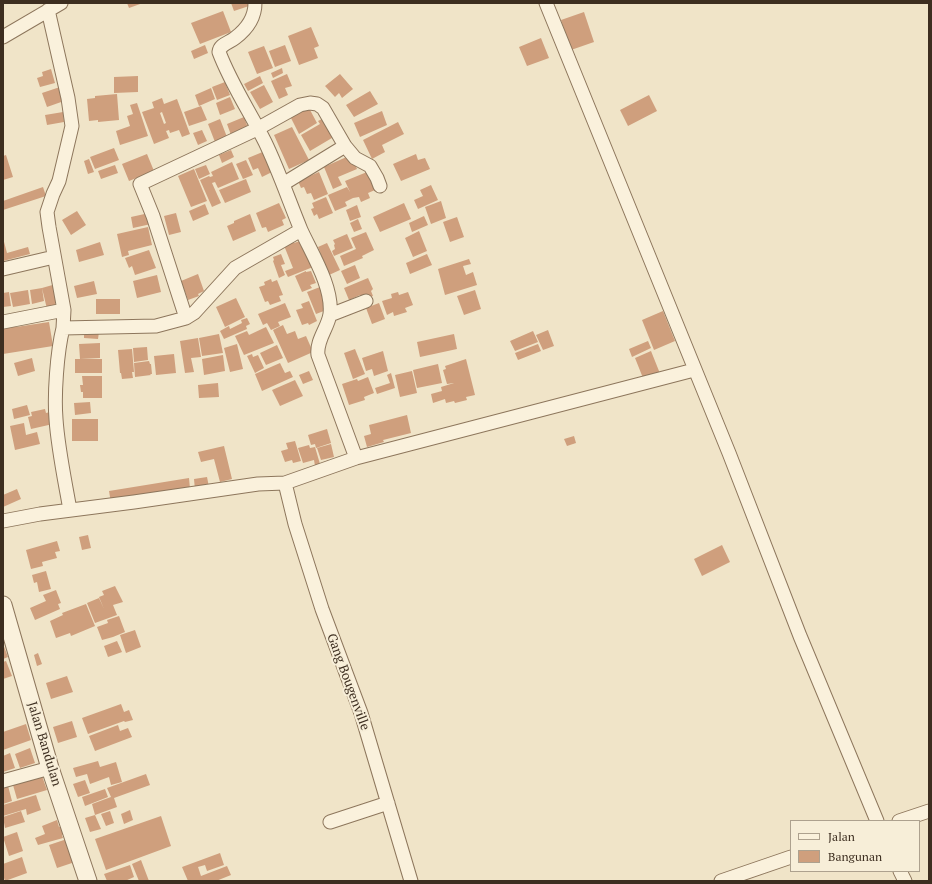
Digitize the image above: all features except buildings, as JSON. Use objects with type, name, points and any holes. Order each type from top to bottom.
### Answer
[{"type":"street","points":[[3,36],[61,3]]},
{"type":"street","points":[[255,3],[255,11],[248,25],[235,38],[222,46],[219,52],[233,84],[278,169],[282,184],[301,230],[325,282],[330,302],[330,316],[317,348],[318,355],[356,458]]},
{"type":"street","points":[[546,3],[729,453],[800,636],[877,820]]},
{"type":"street","points":[[48,10],[68,98],[72,126],[59,181],[47,212],[64,310],[56,388],[56,419],[70,510]]},
{"type":"street","points":[[186,318],[153,216],[140,184],[257,129],[300,105],[310,103],[317,104],[323,108],[345,146],[355,158],[370,166],[380,186]]},
{"type":"street","points":[[282,184],[345,146]]},
{"type":"street","points":[[63,328],[156,326],[186,318],[194,313],[235,268],[301,230]]},
{"type":"street","points":[[3,269],[54,257]]},
{"type":"street","points":[[330,316],[366,301]]},
{"type":"street","points":[[3,322],[64,310]]},
{"type":"street","points":[[3,521],[40,514],[258,484],[285,483],[356,458],[694,370]]},
{"type":"street","name":"Gang Bougenville","points":[[285,483],[295,524],[322,609],[361,713],[412,881]]},
{"type":"street","name":"Jalan Bandulan","points":[[3,606],[50,768],[88,881]]},
{"type":"street","points":[[3,782],[50,768]]},
{"type":"street","points":[[330,822],[388,803]]},
{"type":"street","points":[[902,820],[929,812]]},
{"type":"street","points":[[721,881],[790,857]]},
{"type":"street","points":[[900,872],[905,881]]}]
